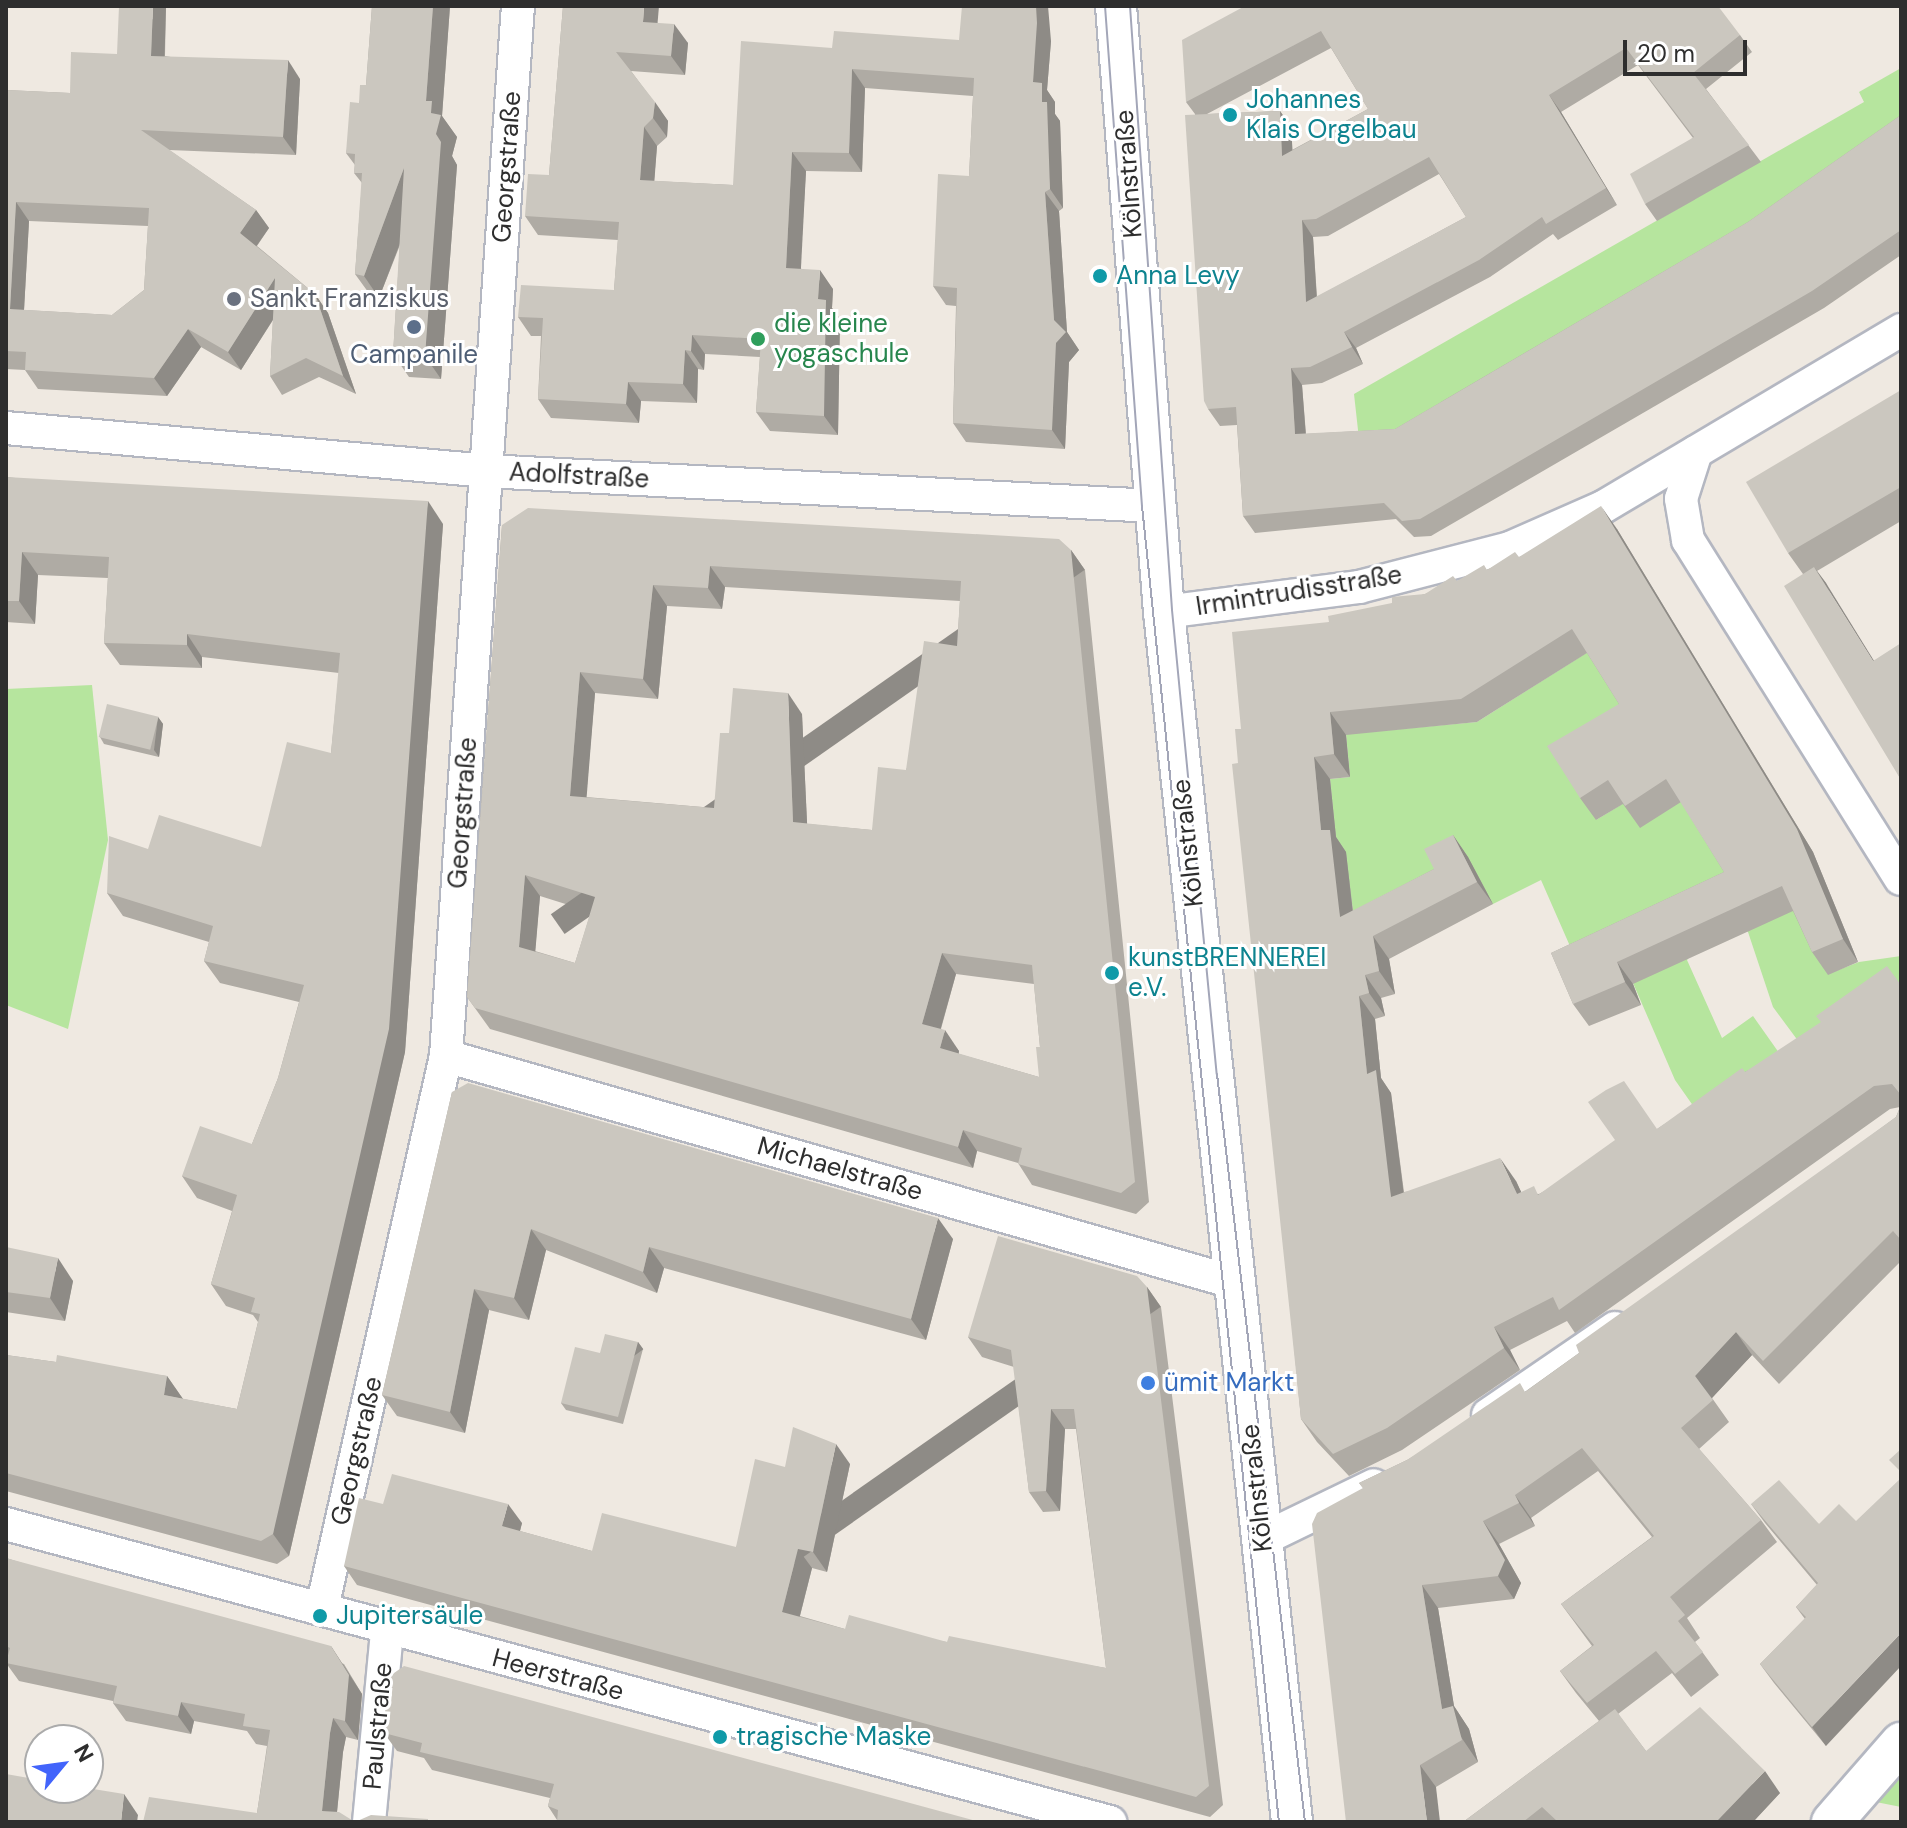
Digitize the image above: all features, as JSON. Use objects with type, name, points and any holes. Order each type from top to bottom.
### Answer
[{"type":"street","name":"Georgstraße","points":[[322,1608],[446,1056],[518,6]]},
{"type":"street","name":"Kölnstraße","points":[[1116,6],[1164,612],[1292,1822]]},
{"type":"street","name":"Irmintrudisstraße","points":[[1164,612],[1359,587],[1510,548],[1603,507],[1901,330]]},
{"type":"street","name":"Adolfstraße","points":[[6,428],[486,471],[1154,506]]},
{"type":"street","points":[[1696,452],[1681,499],[1688,540],[1901,879]]},
{"type":"street","name":"Michaelstraße","points":[[446,1056],[1233,1282]]},
{"type":"street","points":[[1461,1434],[1640,1312]]},
{"type":"street","points":[[1263,1539],[1398,1474]]},
{"type":"street","name":"Heerstraße","points":[[6,1524],[322,1608],[387,1630],[1110,1822]]},
{"type":"street","name":"Paulstraße","points":[[369,1822],[387,1630]]},
{"type":"street","points":[[1832,1822],[1901,1743]]},
{"type":"green space","points":[[1901,68],[1901,156],[1846,197],[1360,448],[1354,394],[1864,102],[1859,92]]},
{"type":"green space","points":[[1588,652],[1635,727],[1596,820],[1624,803],[1682,802],[1792,819],[1828,974],[1859,962],[1901,956],[1901,990],[1813,1061],[1773,1007],[1736,896],[1687,960],[1722,1038],[1753,1016],[1794,1074],[1708,1127],[1675,1080],[1620,953],[1580,969],[1541,880],[1493,904],[1357,939],[1348,875],[1337,853],[1330,779],[1350,777],[1346,734],[1477,722]]},
{"type":"green space","points":[[92,685],[108,840],[68,1029],[6,1005],[6,689]]},
{"type":"green space","points":[[1901,1771],[1901,1807],[1871,1801]]},
{"type":"building","points":[[119,6],[153,6],[151,56],[288,60],[283,137],[141,130],[256,210],[240,233],[315,294],[343,376],[306,358],[270,376],[275,278],[228,352],[188,329],[154,378],[25,370],[26,352],[6,351],[6,90],[70,93],[71,52],[117,54]],"holes":[[[16,202],[149,208],[144,290],[112,315],[10,309]]]},
{"type":"building","points":[[372,6],[433,6],[426,101],[432,101],[431,113],[441,115],[436,134],[441,142],[425,356],[393,354],[404,168],[364,276],[355,274],[362,173],[354,173],[355,154],[346,153],[350,102],[359,103],[360,85],[366,85]]},
{"type":"building","points":[[563,6],[644,6],[643,22],[674,24],[671,56],[616,52],[655,102],[653,118],[644,127],[640,180],[733,185],[741,41],[832,48],[834,31],[959,40],[962,6],[1036,6],[1033,82],[1042,83],[1042,102],[1047,102],[1050,189],[1045,192],[1054,320],[1066,332],[1056,343],[1052,430],[953,423],[957,288],[933,286],[938,174],[969,176],[974,78],[852,69],[849,153],[792,152],[786,268],[820,270],[818,299],[826,300],[824,416],[756,412],[761,339],[692,335],[691,351],[685,350],[683,384],[628,382],[626,404],[538,399],[543,318],[518,317],[521,285],[614,290],[619,222],[525,216],[528,174],[549,175]]},
{"type":"building","points":[[1245,6],[1718,6],[1740,35],[1693,73],[1749,145],[1645,204],[1630,174],[1694,137],[1626,48],[1549,95],[1606,188],[1546,224],[1542,217],[1479,260],[1344,332],[1352,347],[1310,367],[1291,368],[1295,434],[1395,429],[1748,222],[1901,115],[1901,230],[1812,291],[1420,519],[1402,521],[1384,503],[1243,516],[1236,407],[1208,409],[1204,401],[1185,115],[1280,111],[1282,156],[1368,109],[1321,31],[1186,102],[1182,40]],"holes":[[[1429,157],[1466,217],[1306,302],[1302,220],[1316,219]]]},
{"type":"building","points":[[1901,390],[1901,487],[1788,553],[1746,482]]},
{"type":"building","points":[[6,477],[428,501],[389,1029],[273,1534],[261,1541],[6,1473],[6,1355],[56,1362],[57,1355],[167,1376],[164,1395],[237,1409],[260,1314],[251,1312],[255,1298],[211,1284],[237,1195],[182,1176],[200,1126],[252,1144],[278,1078],[304,985],[204,961],[213,926],[107,893],[109,836],[148,849],[159,815],[261,847],[287,742],[331,753],[340,653],[187,634],[187,645],[104,643],[109,557],[22,552],[19,601],[6,601]]},
{"type":"building","points":[[1601,506],[1797,829],[1843,939],[1812,952],[1782,886],[1617,962],[1625,982],[1573,1004],[1551,953],[1724,872],[1666,779],[1625,806],[1608,780],[1580,798],[1547,746],[1619,704],[1572,629],[1461,699],[1330,712],[1334,754],[1314,757],[1321,830],[1330,830],[1340,917],[1434,869],[1424,849],[1453,835],[1477,882],[1373,936],[1379,971],[1365,975],[1369,993],[1359,996],[1367,1074],[1376,1070],[1391,1197],[1500,1158],[1517,1194],[1534,1186],[1538,1195],[1615,1140],[1588,1102],[1606,1090],[1624,1081],[1657,1129],[1742,1068],[1745,1072],[1821,1022],[1816,1016],[1887,966],[1901,985],[1901,1095],[1892,1084],[1874,1086],[1559,1310],[1553,1297],[1494,1327],[1504,1348],[1387,1428],[1333,1454],[1301,1419],[1232,764],[1238,763],[1235,729],[1241,729],[1232,632],[1329,622],[1328,616],[1392,603],[1392,597],[1425,594],[1453,576],[1457,581],[1484,565],[1487,570],[1515,552],[1519,557]]},
{"type":"building","points":[[528,508],[1059,539],[1071,550],[1135,1182],[1121,1193],[1018,1164],[1022,1148],[963,1130],[958,1147],[475,1008],[467,997],[502,525]],"holes":[[[710,566],[961,581],[957,646],[924,641],[906,770],[878,767],[872,830],[793,822],[788,693],[733,688],[729,733],[720,733],[714,808],[570,796],[580,672],[643,679],[653,585],[708,588]],[[525,875],[595,897],[575,963],[519,947]],[[942,953],[1032,965],[1040,1047],[1036,1047],[1039,1077],[940,1048],[945,1030],[922,1024]]]},
{"type":"building","points":[[1814,567],[1873,661],[1901,643],[1901,780],[1784,586]]},
{"type":"building","points":[[107,704],[158,717],[150,750],[99,737]]},
{"type":"building","points":[[468,1083],[938,1218],[911,1319],[649,1247],[643,1272],[531,1229],[514,1298],[474,1289],[450,1412],[382,1395],[452,1092]]},
{"type":"building","points":[[1901,1105],[1901,1240],[1893,1231],[1763,1361],[1736,1332],[1695,1376],[1713,1400],[1681,1428],[1761,1520],[1670,1597],[1685,1615],[1678,1621],[1703,1652],[1675,1674],[1656,1651],[1587,1703],[1560,1671],[1594,1645],[1561,1604],[1654,1536],[1582,1448],[1515,1495],[1519,1503],[1483,1521],[1505,1560],[1498,1576],[1422,1585],[1442,1709],[1453,1706],[1462,1740],[1420,1765],[1427,1822],[1346,1822],[1312,1524],[1317,1513],[1363,1488],[1359,1483],[1407,1460],[1520,1383],[1525,1392],[1579,1353],[1576,1345],[1896,1117]]},
{"type":"building","points":[[998,1236],[1137,1276],[1147,1287],[1209,1786],[1196,1797],[344,1566],[359,1498],[383,1504],[392,1474],[508,1504],[502,1526],[592,1551],[602,1513],[736,1547],[755,1459],[785,1467],[793,1427],[836,1444],[813,1552],[798,1549],[782,1612],[845,1629],[849,1615],[947,1642],[949,1636],[1106,1668],[1074,1409],[1051,1409],[1046,1491],[1029,1492],[1011,1350],[968,1337]]},
{"type":"building","points":[[6,1247],[58,1258],[50,1298],[6,1292]]},
{"type":"building","points":[[605,1334],[638,1342],[618,1417],[561,1403],[575,1347],[600,1353]]},
{"type":"building","points":[[1901,1449],[1901,1472],[1889,1460]]},
{"type":"building","points":[[1901,1478],[1901,1633],[1812,1727],[1760,1664],[1806,1617],[1796,1607],[1818,1583],[1751,1504],[1779,1480],[1819,1524],[1839,1504],[1856,1521]]},
{"type":"building","points":[[6,1558],[331,1646],[349,1675],[345,1721],[333,1718],[330,1733],[322,1811],[339,1812],[355,1822],[143,1822],[149,1797],[257,1813],[270,1730],[243,1726],[245,1714],[181,1702],[178,1716],[113,1703],[117,1686],[6,1663],[10,1648],[6,1646]]},
{"type":"building","points":[[404,1666],[980,1822],[557,1822],[558,1810],[548,1806],[554,1784],[420,1752],[422,1743],[384,1733],[387,1678]]},
{"type":"building","points":[[1700,1707],[1765,1771],[1716,1822],[1558,1822],[1542,1807],[1523,1822],[1463,1822],[1615,1709],[1646,1751]]},
{"type":"building","points":[[6,1774],[24,1777],[24,1804],[104,1804],[104,1791],[124,1794],[121,1822],[6,1822]]},
{"type":"building","points":[[371,1815],[428,1819],[428,1822],[355,1822]]},
{"type":"tram line","points":[[1105,6],[1142,506],[1279,1822]]},
{"type":"tram line","points":[[1130,6],[1172,610],[1217,1074],[1305,1822]]},
{"type":"place","name":"Johannes Klais Orgelbau","points":[[1230,115]]},
{"type":"place","name":"Anna Levy","points":[[1100,276]]},
{"type":"place","name":"Sankt Franziskus","points":[[234,299]]},
{"type":"place","name":"Campanile","points":[[414,327]]},
{"type":"place","name":"die kleine yogaschule","points":[[758,339]]},
{"type":"place","name":"kunstBRENNEREI e.V.","points":[[1112,973]]},
{"type":"place","name":"ümit Markt","points":[[1148,1383]]},
{"type":"place","name":"Jupitersäule","points":[[320,1616]]},
{"type":"place","name":"tragische Maske","points":[[720,1737]]}]
